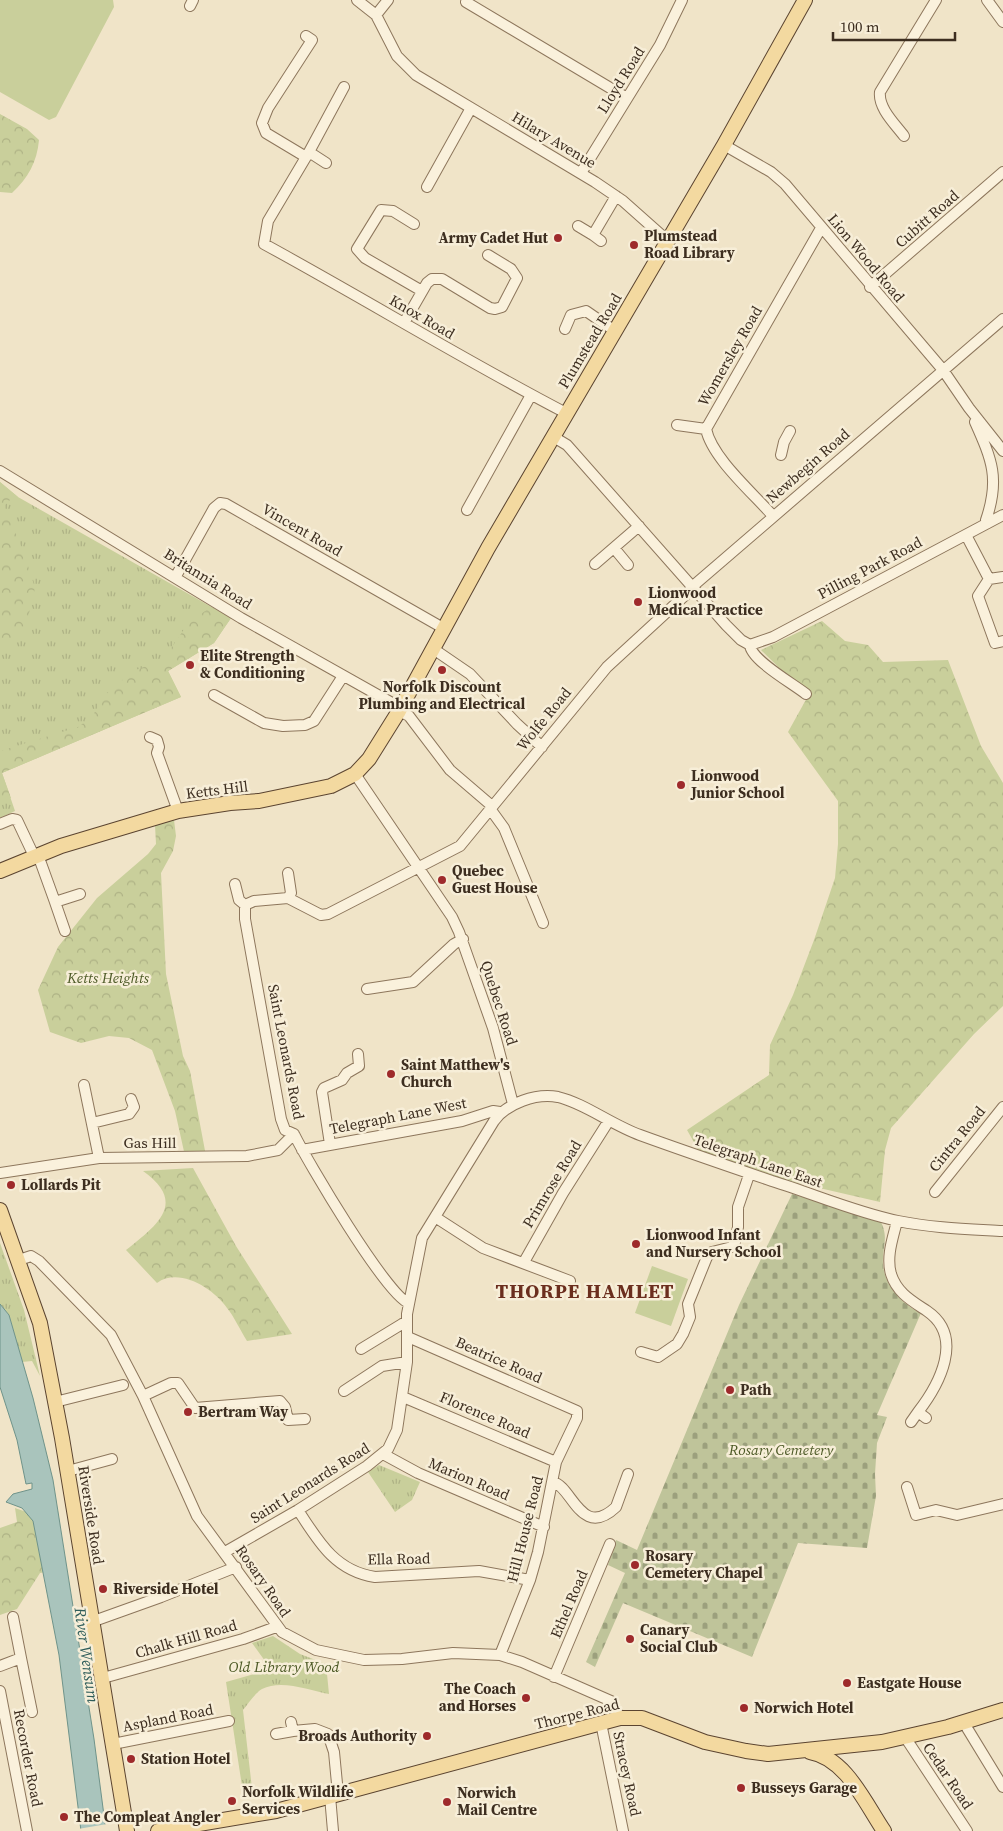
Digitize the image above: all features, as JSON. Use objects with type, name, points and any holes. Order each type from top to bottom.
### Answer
[{"type":"main road","name":"Plumstead Road","points":[[402,707],[443,628],[552,436],[724,145],[805,0]]},
{"type":"main road","name":"Ketts Hill","points":[[0,872],[36,856],[178,811],[297,795],[331,786],[355,774],[369,759],[402,707]]},
{"type":"main road","name":"Riverside Road","points":[[0,1210],[40,1323],[94,1621],[127,1831]]},
{"type":"main road","name":"Thorpe Road","points":[[158,1831],[252,1816],[620,1718],[642,1718],[682,1735],[746,1752],[768,1754],[807,1751],[905,1737],[1003,1710]]},
{"type":"main road","points":[[852,1745],[839,1755],[846,1774],[883,1830]]},
{"type":"main road","points":[[807,1751],[825,1755],[846,1774]]},
{"type":"street","points":[[357,0],[376,15],[388,0]]},
{"type":"street","name":"Lloyd Road","points":[[581,173],[660,45],[682,0]]},
{"type":"street","points":[[904,136],[882,106],[879,98],[880,92],[936,0]]},
{"type":"street","points":[[987,0],[1003,22]]},
{"type":"street","points":[[466,2],[627,98]]},
{"type":"street","name":"Hilary Avenue","points":[[376,15],[397,56],[416,75],[581,173],[616,196],[668,241]]},
{"type":"street","points":[[306,36],[312,40],[268,108],[262,123],[266,134],[326,163]]},
{"type":"street","points":[[307,155],[344,87]]},
{"type":"street","points":[[427,187],[471,108]]},
{"type":"street","name":"Lion Wood Road","points":[[724,145],[778,178],[870,288],[943,370],[969,408],[1003,451]]},
{"type":"street","name":"Knox Road","points":[[307,155],[268,221],[264,244],[310,268],[404,323],[566,413]]},
{"type":"street","name":"Cubitt Road","points":[[870,288],[1003,172]]},
{"type":"street","points":[[578,226],[597,238],[616,196]]},
{"type":"street","points":[[409,218],[388,210],[381,210],[357,249],[365,258],[422,291]]},
{"type":"street","name":"Womersley Road","points":[[773,516],[716,451],[708,438],[706,428],[821,228]]},
{"type":"street","points":[[404,323],[422,291],[432,279],[442,279],[490,308],[499,309],[509,297],[517,278],[515,272],[493,255]]},
{"type":"street","points":[[564,323],[576,312],[586,311],[615,331]]},
{"type":"street","name":"Newbegin Road","points":[[694,587],[773,516],[1003,319]]},
{"type":"street","points":[[467,502],[494,453],[532,395]]},
{"type":"street","name":"Lion Wood Road","points":[[969,408],[985,444],[992,468],[995,487],[986,520],[988,523]]},
{"type":"street","points":[[677,425],[706,428]]},
{"type":"street","points":[[781,455],[784,442],[790,431]]},
{"type":"street","points":[[552,436],[567,445],[694,587],[734,635],[750,645],[750,651],[758,659],[806,694]]},
{"type":"street","name":"Britannia Road","points":[[0,472],[176,576],[241,618],[402,707],[450,770],[492,808],[504,828],[543,923]]},
{"type":"street","name":"Vincent Road","points":[[176,576],[214,508],[220,503],[226,504],[443,628]]},
{"type":"street","name":"Pilling Park Road","points":[[750,645],[773,638],[1003,515]]},
{"type":"street","points":[[595,564],[639,526]]},
{"type":"street","points":[[966,535],[989,579]]},
{"type":"street","points":[[614,548],[628,565]]},
{"type":"street","points":[[1003,577],[989,579],[978,596],[996,643],[1003,641]]},
{"type":"street","name":"Wolfe Road","points":[[419,868],[460,846],[612,661],[694,587]]},
{"type":"street","points":[[432,648],[470,674],[517,724],[542,747]]},
{"type":"street","points":[[214,695],[264,723],[283,726],[305,725],[314,721],[343,676]]},
{"type":"street","points":[[150,737],[157,740],[159,747],[157,753],[178,811]]},
{"type":"street","name":"Quebec Road","points":[[355,774],[452,917],[463,939],[490,1020],[513,1104]]},
{"type":"street","points":[[0,824],[17,820],[36,856],[65,931]]},
{"type":"street","points":[[242,902],[288,898],[321,915],[328,914],[419,868]]},
{"type":"street","points":[[288,873],[291,892],[288,898]]},
{"type":"street","name":"Saint Leonards Road","points":[[225,1552],[298,1510],[383,1454],[398,1430],[407,1362],[409,1303],[404,1302],[395,1291],[345,1224],[294,1134],[285,1130],[281,1119],[242,902],[235,884]]},
{"type":"street","points":[[55,902],[80,894]]},
{"type":"street","points":[[367,989],[413,982],[454,944],[463,939]]},
{"type":"street","points":[[330,1144],[322,1092],[324,1088],[342,1080],[347,1073],[359,1066],[358,1054]]},
{"type":"street","points":[[84,1085],[99,1158]]},
{"type":"street","name":"Telegraph Lane East","points":[[513,1104],[541,1097],[556,1097],[574,1102],[608,1122],[749,1175],[897,1221],[925,1226],[1003,1231]]},
{"type":"street","points":[[92,1123],[129,1114],[134,1107],[132,1099]]},
{"type":"street","points":[[409,1303],[422,1238],[500,1112],[513,1104]]},
{"type":"street","name":"Cintra Road","points":[[935,1192],[1003,1107]]},
{"type":"street","name":"Telegraph Lane West","points":[[302,1150],[455,1122],[494,1111],[500,1112]]},
{"type":"street","name":"Primrose Road","points":[[524,1262],[563,1193],[608,1122]]},
{"type":"street","name":"Gas Hill","points":[[0,1174],[99,1158],[247,1156],[278,1150],[294,1134]]},
{"type":"street","points":[[641,1352],[658,1357],[677,1344],[684,1334],[690,1317],[688,1304],[707,1257],[712,1252],[732,1247],[735,1242],[738,1207],[749,1175]]},
{"type":"street","points":[[435,1217],[483,1248],[570,1281]]},
{"type":"street","points":[[897,1221],[889,1256],[894,1281],[909,1299],[937,1320],[946,1345],[942,1372],[935,1388],[922,1415],[911,1422]]},
{"type":"street","name":"Rosary Road","points":[[19,1260],[31,1256],[39,1261],[111,1335],[143,1396],[194,1510],[236,1567],[276,1627],[294,1640],[316,1650],[358,1660],[402,1659],[460,1653],[500,1656],[611,1701],[620,1718]]},
{"type":"street","points":[[361,1349],[402,1324],[407,1324]]},
{"type":"street","name":"Beatrice Road","points":[[408,1337],[577,1411]]},
{"type":"street","points":[[344,1391],[382,1366],[407,1362]]},
{"type":"street","points":[[143,1396],[171,1383],[178,1383],[195,1408],[280,1401],[285,1407],[288,1420],[305,1419]]},
{"type":"street","points":[[55,1402],[123,1385]]},
{"type":"street","name":"Florence Road","points":[[403,1397],[556,1462]]},
{"type":"street","name":"Hill House Road","points":[[500,1656],[530,1580],[544,1527],[556,1462],[577,1418],[577,1411]]},
{"type":"street","name":"Marion Road","points":[[383,1454],[418,1473],[544,1527]]},
{"type":"street","points":[[68,1471],[112,1459]]},
{"type":"street","points":[[553,1482],[561,1485],[581,1512],[592,1516],[599,1516],[616,1508],[628,1474]]},
{"type":"street","points":[[907,1487],[916,1515],[936,1510],[957,1515],[1003,1504]]},
{"type":"street","name":"Ella Road","points":[[298,1510],[326,1551],[358,1574],[375,1577],[479,1572],[530,1580]]},
{"type":"street","name":"Ethel Road","points":[[554,1677],[610,1544]]},
{"type":"street","points":[[94,1621],[236,1567]]},
{"type":"street","points":[[12,1617],[32,1712]]},
{"type":"street","name":"Chalk Hill Road","points":[[103,1678],[243,1639],[276,1627]]},
{"type":"street","points":[[0,1666],[21,1658]]},
{"type":"street","name":"Recorder Road","points":[[0,1692],[27,1831]]},
{"type":"street","name":"Aspland Road","points":[[113,1744],[230,1721]]},
{"type":"street","points":[[965,1722],[1003,1788]]},
{"type":"street","name":"Stracey Road","points":[[601,1723],[624,1831]]},
{"type":"street","points":[[276,1734],[292,1727],[315,1729],[328,1734],[334,1752],[333,1831]]},
{"type":"street","name":"Cedar Road","points":[[905,1737],[967,1831]]},
{"type":"green space","points":[[0,0],[113,0],[114,7],[56,117],[49,120],[0,92]]},
{"type":"green space","points":[[0,114],[27,129],[39,140],[31,169],[12,193],[0,192]]},
{"type":"green space","points":[[0,482],[18,497],[231,618],[214,643],[168,671],[181,697],[2,773],[15,811],[0,818]]},
{"type":"green space","points":[[0,482],[18,497],[10,500],[4,506],[24,553],[35,588],[27,622],[15,645],[0,655]]},
{"type":"green space","points":[[211,607],[231,618],[214,643],[168,671],[181,697],[2,773],[11,798],[0,802],[0,751],[78,727],[92,717],[104,696],[133,671],[163,660],[189,622]]},
{"type":"green space","points":[[822,621],[845,641],[868,645],[883,662],[948,660],[981,746],[1003,783],[1003,1006],[974,1034],[891,1128],[885,1150],[880,1202],[776,1178],[699,1151],[687,1130],[769,1075],[770,1045],[793,995],[835,878],[838,844],[838,801],[788,732],[808,696],[761,650]]},
{"type":"green space","name":"Ketts Heights","points":[[174,820],[176,836],[173,851],[161,873],[166,974],[183,1056],[190,1071],[206,1156],[185,1156],[175,1111],[152,1050],[129,1038],[109,1036],[81,1043],[50,1032],[38,990],[58,947],[97,898],[148,854],[156,844],[155,825]]},
{"type":"green space","points":[[193,1168],[236,1246],[292,1334],[247,1341],[230,1312],[213,1293],[195,1282],[175,1277],[157,1283],[126,1250],[157,1222],[163,1213],[166,1203],[164,1193],[143,1171]]},
{"type":"green space","name":"Rosary Cemetery","points":[[792,1194],[880,1220],[885,1235],[883,1267],[885,1275],[889,1284],[900,1298],[921,1313],[877,1415],[887,1417],[877,1443],[876,1496],[867,1548],[798,1543],[752,1657],[623,1603],[595,1667],[586,1662],[625,1573],[608,1565],[616,1540],[637,1550],[739,1305]]},
{"type":"green space","points":[[0,1243],[24,1310],[40,1376],[32,1361],[22,1362],[9,1315],[0,1304]]},
{"type":"green space","points":[[652,1266],[688,1279],[671,1326],[635,1313]]},
{"type":"green space","points":[[379,1465],[420,1482],[412,1500],[395,1512],[368,1472]]},
{"type":"green space","points":[[15,1508],[32,1514],[52,1571],[40,1573],[17,1609],[0,1615],[0,1528],[17,1522]]},
{"type":"green space","name":"Old Library Wood","points":[[273,1636],[300,1654],[326,1664],[329,1694],[295,1686],[270,1686],[257,1693],[243,1710],[253,1797],[244,1799],[226,1682],[265,1671],[265,1661],[252,1643]]},
{"type":"water","points":[[0,1304],[9,1315],[33,1398],[53,1480],[94,1739],[106,1831],[81,1831],[59,1655],[33,1521],[22,1508],[6,1502],[13,1494],[32,1489],[32,1483],[26,1484],[17,1440],[0,1387]]},
{"type":"pier","points":[[107,1824],[108,1831],[78,1831],[78,1829]]},
{"type":"place","name":"Army Cadet Hut","points":[[558,238]]},
{"type":"place","name":"Plumstead Road Library","points":[[634,245]]},
{"type":"place","name":"Lionwood Medical Practice","points":[[638,602]]},
{"type":"place","name":"Elite Strength & Conditioning","points":[[190,665]]},
{"type":"place","name":"Norfolk Discount Plumbing and Electrical","points":[[442,670]]},
{"type":"place","name":"Lionwood Junior School","points":[[681,785]]},
{"type":"place","name":"Quebec Guest House","points":[[442,880]]},
{"type":"place","name":"Saint Matthew's Church","points":[[391,1074]]},
{"type":"place","name":"Lollards Pit","points":[[11,1185]]},
{"type":"place","name":"Lionwood Infant and Nursery School","points":[[636,1244]]},
{"type":"place","name":"Path","points":[[730,1390]]},
{"type":"place","name":"Bertram Way","points":[[188,1412]]},
{"type":"place","name":"Rosary Cemetery Chapel","points":[[635,1565]]},
{"type":"place","name":"Riverside Hotel","points":[[103,1589]]},
{"type":"place","name":"Canary Social Club","points":[[630,1639]]},
{"type":"place","name":"Eastgate House","points":[[847,1683]]},
{"type":"place","name":"The Coach and Horses","points":[[526,1698]]},
{"type":"place","name":"Norwich Hotel","points":[[744,1708]]},
{"type":"place","name":"Broads Authority","points":[[427,1736]]},
{"type":"place","name":"Station Hotel","points":[[131,1759]]},
{"type":"place","name":"Busseys Garage","points":[[741,1788]]},
{"type":"place","name":"Norfolk Wildlife Services","points":[[232,1801]]},
{"type":"place","name":"Norwich Mail Centre","points":[[447,1802]]},
{"type":"place","name":"The Compleat Angler","points":[[64,1817]]},
{"type":"district","name":"THORPE HAMLET","points":[[585,1291]]},
{"type":"water label","name":"River Wensum","points":[[87,1655]]}]
